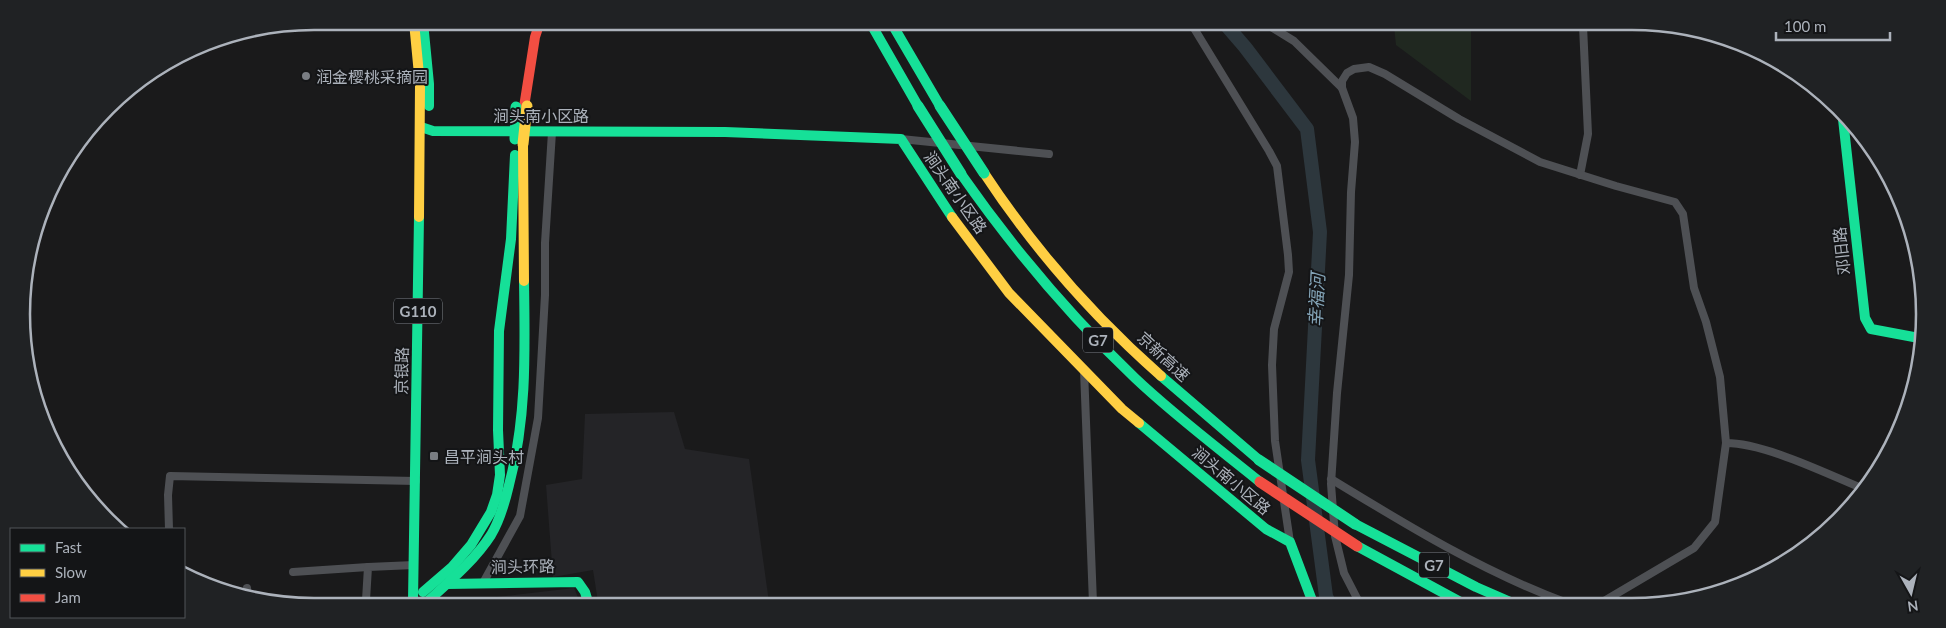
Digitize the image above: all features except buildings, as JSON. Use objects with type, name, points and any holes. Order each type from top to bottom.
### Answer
[{"type":"main road","name":"京银路","points":[[415,30],[425,128],[424,598]]},
{"type":"main road","name":"京银路","points":[[414,598],[425,128],[429,84],[424,30]]},
{"type":"main road","points":[[424,598],[471,545],[491,512],[497,495],[500,475],[498,430],[499,331],[511,239],[528,30]]},
{"type":"main road","points":[[522,107],[538,30]]},
{"type":"main road","name":"G7","points":[[874,30],[918,106],[986,210],[1037,274],[1083,326],[1173,411],[1260,482],[1357,546],[1453,598]]},
{"type":"main road","name":"京新高速","points":[[896,30],[940,106],[984,173],[1049,262],[1096,314],[1147,364],[1205,416],[1259,460],[1355,524],[1501,598]]},
{"type":"main road","name":"邓旧路","points":[[1844,124],[1865,318],[1871,329],[1915,337]]},
{"type":"main road","name":"涧头南小区路","points":[[425,128],[436,132],[725,132],[900,139],[947,210],[1009,293],[1122,409],[1266,529],[1290,542]]},
{"type":"main road","points":[[424,598],[446,584],[460,572],[482,548],[491,535],[508,494],[521,429],[524,353],[519,144]]},
{"type":"main road","points":[[1290,542],[1311,598]]},
{"type":"main road","name":"涧头环路","points":[[446,584],[578,582],[587,598]]},
{"type":"street","points":[[1195,30],[1277,166],[1289,272],[1274,329],[1273,408],[1275,441],[1290,542]]},
{"type":"street","points":[[1276,30],[1294,42],[1342,88]]},
{"type":"street","points":[[1580,175],[1588,134],[1583,30]]},
{"type":"street","points":[[1357,598],[1344,573],[1335,536],[1331,479],[1337,393],[1349,275],[1350,192],[1355,142],[1353,118],[1342,88],[1342,81],[1354,68],[1369,67],[1385,74],[1459,119],[1540,162],[1674,202],[1683,214],[1694,288],[1706,322],[1720,377],[1726,443],[1715,522],[1694,548],[1609,598]]},
{"type":"street","points":[[483,583],[520,516],[538,418],[546,294],[545,242],[552,132]]},
{"type":"street","points":[[900,139],[1048,154]]},
{"type":"street","points":[[1084,370],[1093,598]]},
{"type":"street","points":[[1726,443],[1738,443],[1772,452],[1857,486]]},
{"type":"street","points":[[169,528],[168,495],[170,476],[416,481]]},
{"type":"street","points":[[1331,479],[1389,515],[1476,564],[1553,598]]},
{"type":"street","points":[[293,572],[414,565]]},
{"type":"street","points":[[366,598],[368,567]]},
{"type":"shaded area","points":[[1394,30],[1471,30],[1471,101],[1396,45]]},
{"type":"shaded area","points":[[674,412],[685,449],[749,459],[768,598],[597,598],[593,570],[553,577],[546,485],[582,479],[585,414]]},
{"type":"shaded area","points":[[574,588],[578,598],[488,598]]},
{"type":"waterway","name":"幸福河","points":[[1230,30],[1307,129],[1320,232],[1308,460],[1327,598]]},
{"type":"traffic: fast","points":[[424,30],[429,84],[429,106]]},
{"type":"traffic: fast","points":[[874,30],[918,106]]},
{"type":"traffic: fast","points":[[896,30],[940,106]]},
{"type":"traffic: fast","points":[[918,106],[961,174]]},
{"type":"traffic: fast","points":[[940,106],[984,173]]},
{"type":"traffic: fast","points":[[515,139],[516,107]]},
{"type":"traffic: fast","points":[[1844,124],[1865,318],[1871,329],[1915,337]]},
{"type":"traffic: fast","points":[[421,127],[433,131],[725,132],[901,139],[952,217]]},
{"type":"traffic: fast","points":[[423,592],[452,567],[471,545],[491,512],[497,495],[500,475],[498,430],[499,331],[511,239],[515,155]]},
{"type":"traffic: fast","points":[[961,174],[1021,254],[1111,354],[1165,405],[1260,482]]},
{"type":"traffic: fast","points":[[413,598],[419,217]]},
{"type":"traffic: fast","points":[[431,598],[485,544],[500,517],[504,504],[515,460],[522,409],[524,384],[524,281]]},
{"type":"traffic: fast","points":[[1161,376],[1259,460]]},
{"type":"traffic: fast","points":[[1139,423],[1266,529],[1290,542],[1311,598]]},
{"type":"traffic: fast","points":[[1259,460],[1355,524]]},
{"type":"traffic: fast","points":[[1355,524],[1476,587],[1501,598]]},
{"type":"traffic: fast","points":[[1357,546],[1453,598]]},
{"type":"traffic: fast","points":[[447,584],[578,582],[587,598]]},
{"type":"traffic: slow","points":[[415,30],[420,85],[419,217]]},
{"type":"traffic: slow","points":[[523,144],[527,106]]},
{"type":"traffic: slow","points":[[523,144],[524,281]]},
{"type":"traffic: slow","points":[[984,173],[1044,255],[1112,330],[1161,376]]},
{"type":"traffic: slow","points":[[952,217],[1009,293],[1122,409],[1139,423]]},
{"type":"traffic: jam","points":[[524,107],[537,30]]},
{"type":"traffic: jam","points":[[1260,482],[1357,546]]},
{"type":"place","name":"润金樱桃采摘园","points":[[306,76]]},
{"type":"place","name":"昌平涧头村","points":[[434,456]]}]
